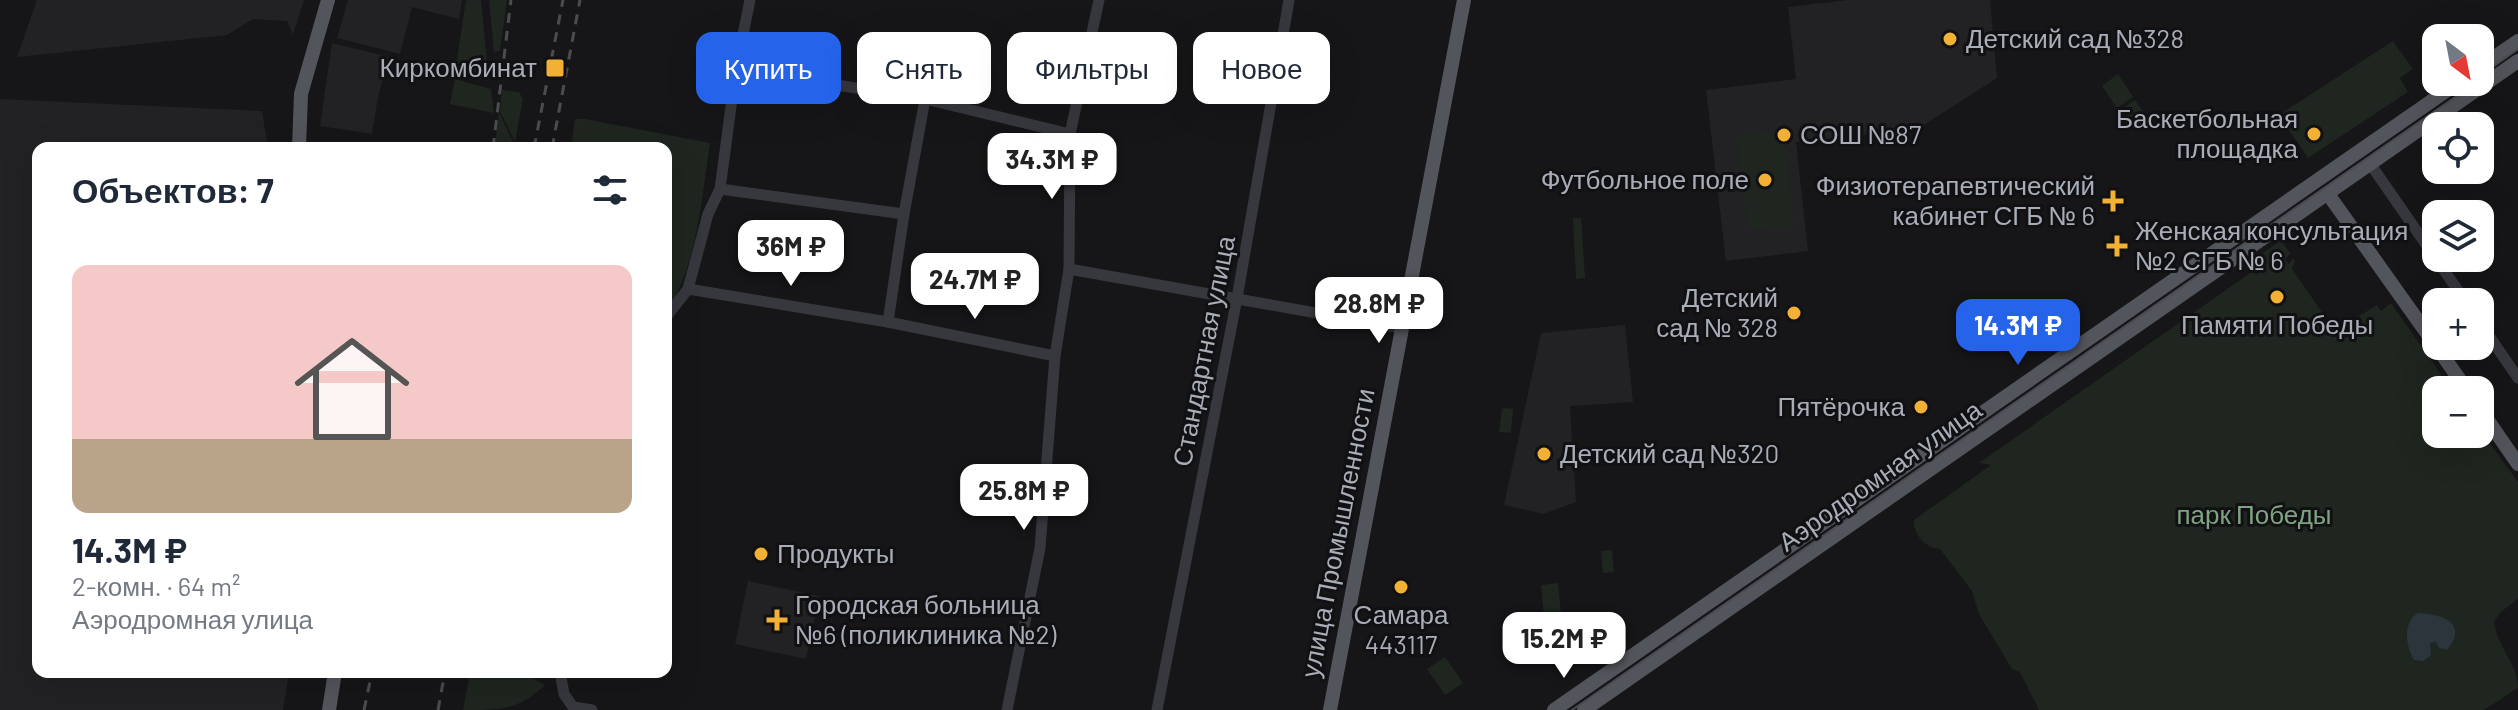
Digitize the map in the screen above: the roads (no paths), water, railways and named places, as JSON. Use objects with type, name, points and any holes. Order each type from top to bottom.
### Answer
[{"type":"main road","points":[[299,142],[301,94],[328,0]]},
{"type":"main road","name":"улица Промышленности","points":[[1332,706],[1464,0]]},
{"type":"main road","points":[[2494,57],[2518,41]]},
{"type":"main road","name":"Аэродромная улица","points":[[1584,710],[2518,61]]},
{"type":"main road","name":"Аэродромная улица","points":[[1554,710],[2439,96]]},
{"type":"main road","points":[[2328,194],[2422,326]]},
{"type":"main road","points":[[2494,429],[2518,464]]},
{"type":"main road","points":[[329,710],[334,678]]},
{"type":"street","points":[[744,32],[750,0]]},
{"type":"street","points":[[1007,710],[1040,548],[1055,356],[1069,269],[1070,134],[1099,0]]},
{"type":"street","name":"Стандартная улица","points":[[1157,710],[1237,298],[1289,0]]},
{"type":"street","points":[[672,309],[688,289],[708,214],[720,189],[731,104]]},
{"type":"street","points":[[888,322],[924,104]]},
{"type":"street","points":[[946,104],[1070,134]]},
{"type":"street","points":[[2371,165],[2456,288]]},
{"type":"street","points":[[720,189],[904,214]]},
{"type":"street","points":[[1069,269],[1401,328]]},
{"type":"street","points":[[688,289],[888,322],[1055,356]]},
{"type":"street","points":[[2494,343],[2518,378]]},
{"type":"street","points":[[561,678],[564,694],[573,707],[592,710]]},
{"type":"tram line","points":[[2494,66],[2518,49]]},
{"type":"tram line","points":[[1572,710],[2457,96]]},
{"type":"railway","points":[[494,142],[511,0]]},
{"type":"railway","points":[[535,142],[563,0]]},
{"type":"railway","points":[[553,142],[580,0]]},
{"type":"railway","points":[[364,710],[371,678]]},
{"type":"railway","points":[[438,710],[444,678]]},
{"type":"place","name":"Детский сад №328","points":[[1950,39]]},
{"type":"place","name":"Киркомбинат","points":[[555,68]]},
{"type":"place","name":"Баскетбольная площадка","points":[[2314,134]]},
{"type":"place","name":"СОШ №87","points":[[1784,135]]},
{"type":"place","name":"Футбольное поле","points":[[1765,180]]},
{"type":"place","name":"Физиотерапевтический кабинет СГБ № 6","points":[[2113,201]]},
{"type":"place","name":"Женская консультация №2 СГБ № 6","points":[[2117,246]]},
{"type":"place","name":"Памяти Победы","points":[[2277,297]]},
{"type":"place","name":"Детский сад № 328","points":[[1794,313]]},
{"type":"place","name":"Пятёрочка","points":[[1921,407]]},
{"type":"place","name":"Детский сад №320","points":[[1544,454]]},
{"type":"place","name":"Продукты","points":[[761,554]]},
{"type":"place","name":"Самара 443117","points":[[1401,587]]},
{"type":"place","name":"Городская больница №6 (поликлиника №2)","points":[[777,620]]},
{"type":"park label","name":"парк Победы","points":[[2254,515]]}]
